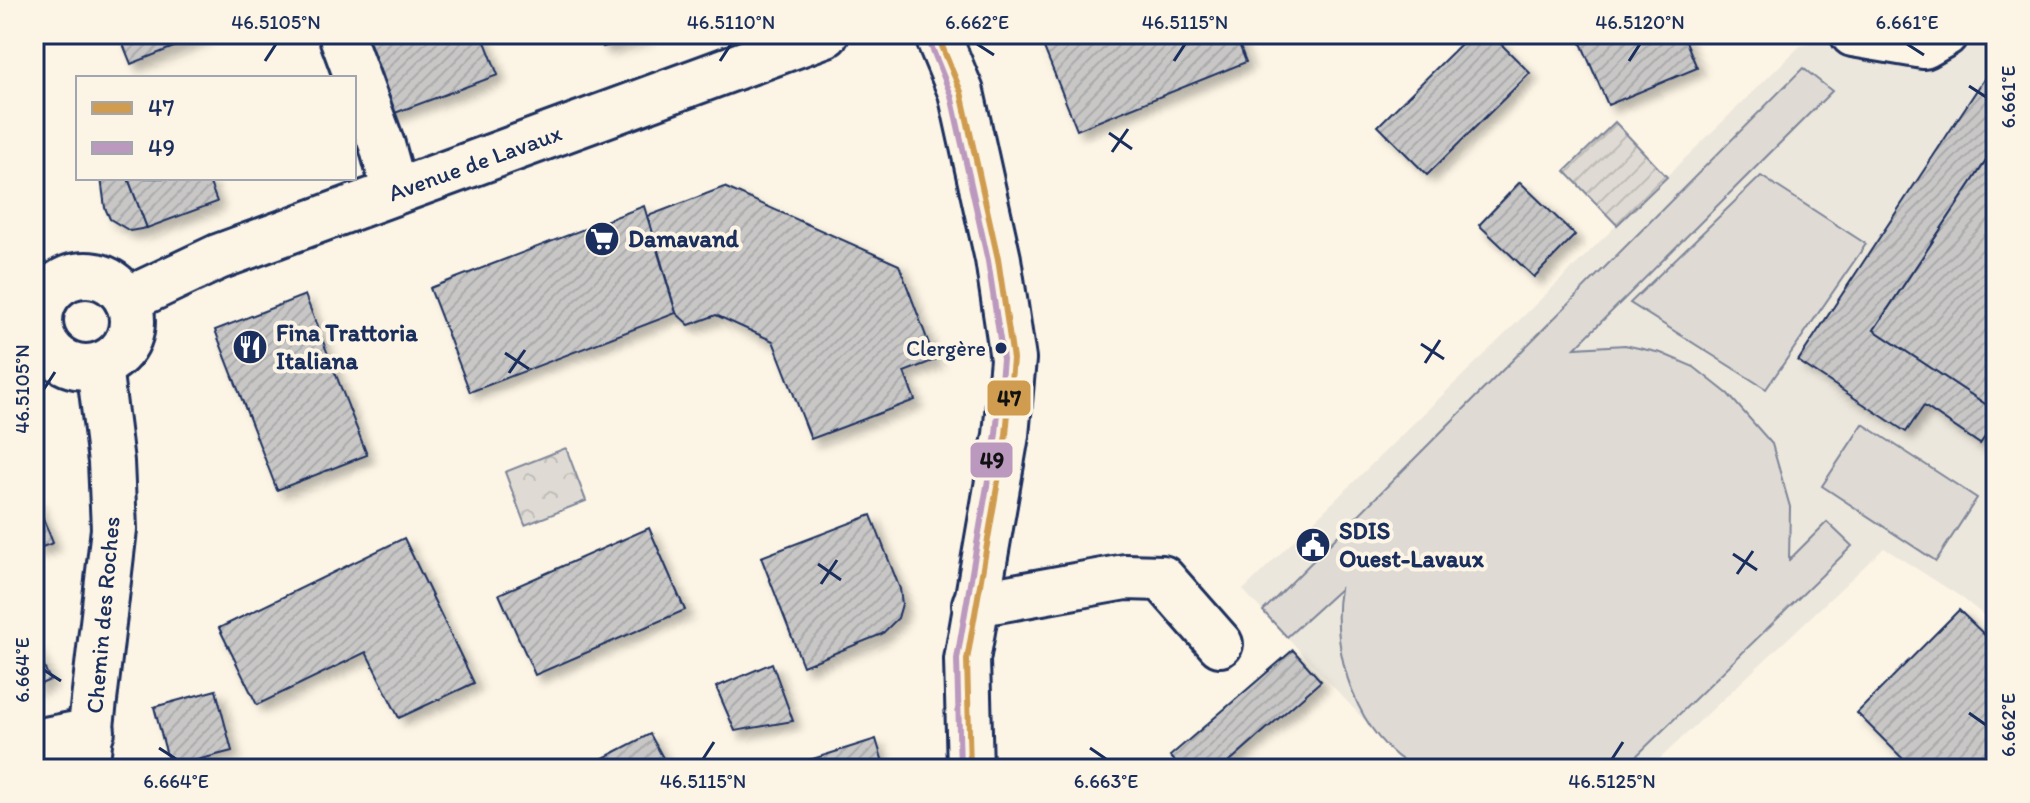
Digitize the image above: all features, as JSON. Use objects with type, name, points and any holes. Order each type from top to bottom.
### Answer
[{"type":"street","points":[[341,34],[382,145],[395,192]]},
{"type":"street","name":"Avenue de Lavaux","points":[[127,300],[218,257],[826,34]]},
{"type":"street","points":[[937,34],[961,92],[998,259],[1013,359],[1006,435],[975,604],[966,704],[970,769]]},
{"type":"street","points":[[1853,34],[1924,46],[1945,34]]},
{"type":"street","points":[[95,276],[109,281],[127,300],[132,320],[130,336],[123,349],[99,366],[69,365],[46,346],[37,333],[44,303],[52,290],[64,280],[95,276]]},
{"type":"street","name":"Chemin des Roches","points":[[89,750],[114,529],[111,462],[99,366]]},
{"type":"street","points":[[975,604],[1125,577],[1162,578],[1220,644]]},
{"type":"street","points":[[34,742],[89,750]]},
{"type":"shaded area","points":[[1854,34],[1996,34],[1996,625],[1961,597],[1884,548],[1649,769],[1410,769],[1243,590],[1800,46]]},
{"type":"green space","points":[[1803,68],[1832,91],[1575,348],[1625,345],[1661,353],[1694,367],[1728,394],[1772,444],[1790,507],[1789,560],[1827,522],[1852,546],[1623,769],[1417,769],[1396,755],[1379,737],[1352,691],[1339,639],[1340,589],[1287,637],[1263,611]]},
{"type":"green space","points":[[1615,122],[1667,177],[1617,225],[1565,171]]},
{"type":"green space","points":[[1761,176],[1866,244],[1766,389],[1630,303]]},
{"type":"green space","points":[[1863,424],[1977,498],[1936,561],[1822,486]]},
{"type":"green space","points":[[566,448],[586,501],[525,525],[505,472]]},
{"type":"building","points":[[119,34],[204,34],[204,35],[131,64]]},
{"type":"building","points":[[354,34],[482,34],[498,75],[384,117]]},
{"type":"building","points":[[598,34],[648,34],[603,47]]},
{"type":"building","points":[[1057,34],[1235,34],[1246,62],[1077,130],[1041,40]]},
{"type":"building","points":[[1471,34],[1491,34],[1530,73],[1427,175],[1378,126]]},
{"type":"building","points":[[1577,34],[1683,34],[1697,68],[1608,105]]},
{"type":"building","points":[[1996,61],[1996,146],[1874,330],[1996,411],[1996,421],[1980,444],[1924,406],[1906,432],[1798,361]]},
{"type":"building","points":[[1996,146],[1996,411],[1874,330]]},
{"type":"building","points":[[101,180],[129,180],[147,228],[130,231],[110,219],[105,208]]},
{"type":"building","points":[[129,180],[209,180],[217,202],[147,228]]},
{"type":"building","points":[[1520,182],[1575,235],[1534,277],[1479,225]]},
{"type":"building","points":[[724,187],[899,265],[935,360],[904,372],[915,400],[811,439],[773,341],[716,315],[689,325],[676,313],[648,216]]},
{"type":"building","points":[[644,206],[676,313],[470,392],[430,288]]},
{"type":"building","points":[[305,295],[367,455],[277,490],[215,330]]},
{"type":"building","points":[[34,496],[53,543],[34,550]]},
{"type":"building","points":[[871,515],[900,589],[902,604],[898,618],[882,634],[803,666],[761,557]]},
{"type":"building","points":[[649,528],[685,610],[535,675],[499,594]]},
{"type":"building","points":[[404,538],[474,683],[399,718],[366,652],[257,705],[219,628]]},
{"type":"building","points":[[1959,610],[1996,646],[1996,755],[1982,769],[1913,769],[1857,713]]},
{"type":"building","points":[[34,644],[50,680],[34,687]]},
{"type":"building","points":[[1293,650],[1321,681],[1221,769],[1182,769],[1170,756]]},
{"type":"building","points":[[772,663],[793,721],[735,731],[716,687]]},
{"type":"building","points":[[216,690],[232,751],[170,767],[154,707]]},
{"type":"building","points":[[650,734],[669,769],[582,769]]},
{"type":"building","points":[[876,739],[885,769],[781,769]]},
{"type":"transit line","name":"47","points":[[937,34],[961,92],[998,259],[1013,359],[1006,435],[967,660],[970,769]]},
{"type":"transit line","name":"49","points":[[928,38],[951,95],[988,261],[1003,359],[996,434],[957,659],[960,769]]},
{"type":"place","name":"Damavand","points":[[602,239]]},
{"type":"place","name":"Fina Trattoria Italiana","points":[[250,347]]},
{"type":"place","name":"Clergère","points":[[1001,348]]},
{"type":"place","name":"SDIS Ouest-Lavaux","points":[[1313,545]]}]
